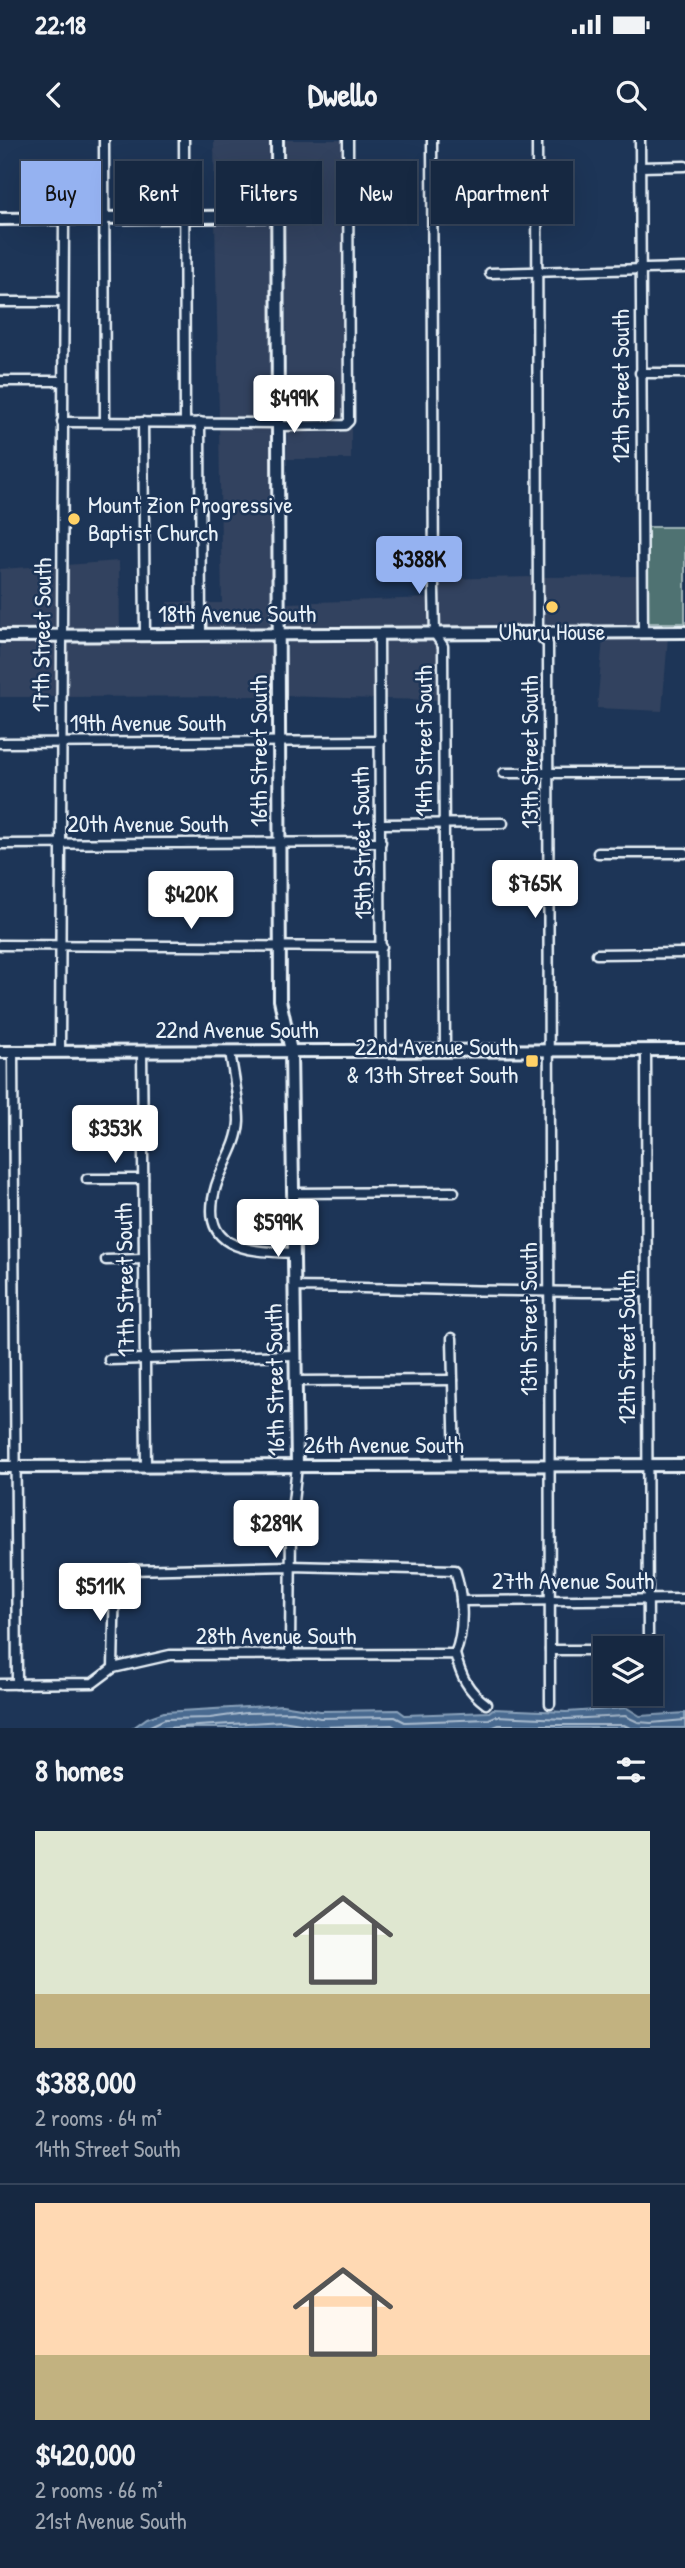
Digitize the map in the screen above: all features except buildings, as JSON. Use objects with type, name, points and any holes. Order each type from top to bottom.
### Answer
[{"type":"street","points":[[104,140],[105,422]]},
{"type":"street","points":[[184,140],[184,161]]},
{"type":"street","name":"16th Street South","points":[[277,140],[277,161]]},
{"type":"street","points":[[62,422],[345,425],[349,419],[348,140]]},
{"type":"street","name":"14th Street South","points":[[432,140],[435,634],[443,646],[445,1050]]},
{"type":"street","name":"13th Street South","points":[[537,140],[538,634],[548,644],[550,1704]]},
{"type":"street","name":"12th Street South","points":[[640,140],[643,632]]},
{"type":"street","points":[[640,167],[685,166]]},
{"type":"street","points":[[104,218],[115,218]]},
{"type":"street","points":[[0,219],[21,219]]},
{"type":"street","name":"17th Street South","points":[[61,1052],[64,224]]},
{"type":"street","points":[[184,224],[186,422]]},
{"type":"street","name":"16th Street South","points":[[277,224],[280,1000],[291,1051],[297,1466],[290,1520],[290,1655]]},
{"type":"street","points":[[490,273],[685,268]]},
{"type":"street","points":[[0,302],[63,302]]},
{"type":"street","points":[[640,373],[685,373]]},
{"type":"street","points":[[0,381],[62,381]]},
{"type":"street","points":[[143,422],[145,635]]},
{"type":"street","points":[[200,422],[201,635]]},
{"type":"street","name":"18th Avenue South","points":[[0,636],[685,632]]},
{"type":"street","name":"15th Street South","points":[[379,634],[381,1051]]},
{"type":"street","name":"19th Avenue South","points":[[0,743],[380,741]]},
{"type":"street","points":[[504,773],[685,773]]},
{"type":"street","points":[[382,824],[503,823]]},
{"type":"street","name":"20th Avenue South","points":[[0,844],[381,842]]},
{"type":"street","points":[[598,853],[685,853]]},
{"type":"street","points":[[0,945],[382,947]]},
{"type":"street","points":[[597,954],[685,953]]},
{"type":"street","name":"12th Street South","points":[[646,1050],[645,1465],[648,1600],[646,1636]]},
{"type":"street","name":"22nd Avenue South","points":[[0,1052],[685,1050]]},
{"type":"street","name":"17th Street South","points":[[142,1051],[146,1467]]},
{"type":"street","points":[[230,1051],[239,1121],[231,1156],[216,1186],[214,1212],[218,1231],[231,1246],[250,1251],[294,1252]]},
{"type":"street","points":[[13,1052],[17,1684]]},
{"type":"street","points":[[87,1179],[143,1179]]},
{"type":"street","points":[[293,1193],[454,1192]]},
{"type":"street","points":[[106,1260],[144,1259]]},
{"type":"street","points":[[294,1287],[459,1288],[497,1293],[647,1292]]},
{"type":"street","points":[[452,1338],[456,1466]]},
{"type":"street","points":[[109,1360],[295,1355]]},
{"type":"street","points":[[296,1381],[453,1380]]},
{"type":"street","name":"26th Avenue South","points":[[0,1467],[685,1465]]},
{"type":"street","name":"27th Avenue South","points":[[113,1668],[115,1579],[130,1570],[290,1566],[455,1570],[461,1601],[685,1599]]},
{"type":"street","points":[[461,1601],[459,1645],[455,1654],[467,1688],[486,1704]]},
{"type":"street","points":[[550,1650],[593,1650]]},
{"type":"street","name":"28th Avenue South","points":[[0,1684],[93,1682],[113,1668],[170,1655],[455,1654]]},
{"type":"shaded area","points":[[214,140],[278,140],[278,161],[216,161],[215,213]]},
{"type":"shaded area","points":[[285,140],[344,140],[344,161],[336,161],[336,224],[344,224],[344,421],[287,422],[286,224],[322,224],[322,161],[285,161]]},
{"type":"shaded area","points":[[215,221],[216,224],[279,224],[280,419],[219,418]]},
{"type":"shaded area","points":[[351,423],[351,459],[287,459],[287,430],[345,429]]},
{"type":"shaded area","points":[[219,426],[280,427],[281,630],[205,631],[204,603],[222,603]]},
{"type":"shaded area","points":[[119,561],[120,631],[66,631],[66,565]]},
{"type":"shaded area","points":[[59,565],[58,631],[0,631],[0,569]]},
{"type":"shaded area","points":[[638,576],[639,629],[542,630],[541,577]]},
{"type":"shaded area","points":[[534,577],[534,630],[438,630],[437,579]]},
{"type":"shaded area","points":[[430,598],[431,630],[288,630],[288,603]]},
{"type":"shaded area","points":[[167,602],[197,602],[198,631],[165,631]]},
{"type":"shaded area","points":[[668,637],[662,711],[597,708],[603,638],[560,638]]},
{"type":"shaded area","points":[[281,638],[278,696],[64,697],[65,639]]},
{"type":"shaded area","points":[[288,638],[375,638],[376,699],[285,696]]},
{"type":"shaded area","points":[[383,638],[433,638],[439,647],[440,700],[383,699]]},
{"type":"shaded area","points":[[58,639],[57,697],[0,697],[0,640]]},
{"type":"green space","points":[[647,527],[685,527],[685,623],[647,623]]},
{"type":"water","points":[[282,1705],[320,1711],[398,1710],[405,1715],[489,1712],[493,1709],[566,1712],[627,1708],[640,1716],[685,1713],[685,1728],[133,1728],[147,1718],[164,1712]]},
{"type":"place","name":"Mount Zion Progressive Baptist Church","points":[[74,519]]},
{"type":"place","name":"Uhuru House","points":[[552,607]]},
{"type":"place","name":"22nd Avenue South & 13th Street South","points":[[532,1061]]}]
